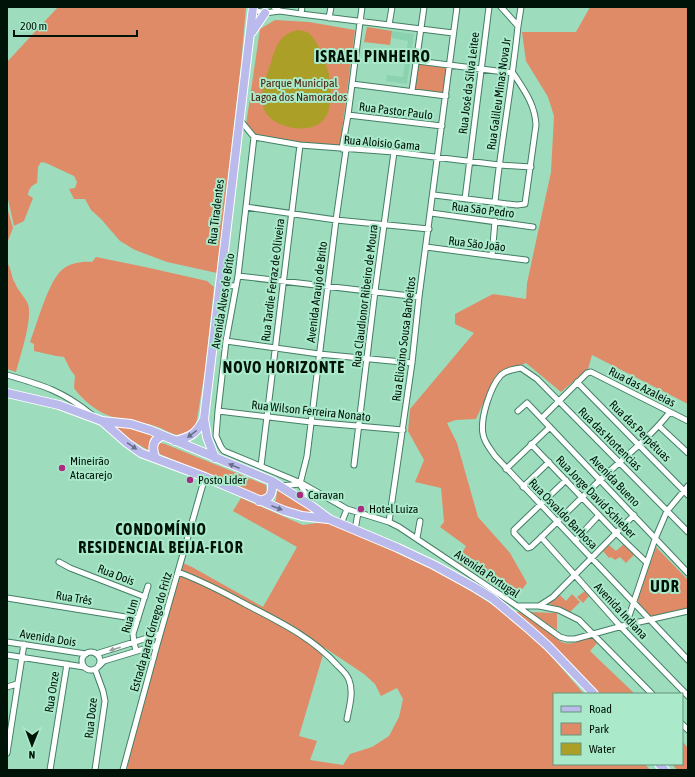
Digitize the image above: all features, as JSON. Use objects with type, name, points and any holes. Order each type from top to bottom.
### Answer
[{"type":"main road","name":"Rua Tiradentes","points":[[215,458],[207,437],[204,419],[253,8]]},
{"type":"main road","points":[[250,34],[265,13]]},
{"type":"main road","points":[[7,393],[59,405],[99,420],[130,424],[150,430],[175,442],[272,481],[329,519],[434,565],[492,598],[548,646],[593,693]]},
{"type":"main road","name":"Rua Tiradentes","points":[[175,442],[192,435],[199,429],[204,419]]},
{"type":"main road","points":[[99,420],[141,453],[205,477],[285,512],[302,516],[329,519]]},
{"type":"main road","points":[[155,457],[153,452],[154,442],[157,438],[162,436]]},
{"type":"main road","points":[[259,501],[266,500],[272,493],[272,481]]},
{"type":"street","points":[[274,7],[280,10],[301,14],[453,33]]},
{"type":"street","points":[[301,14],[302,7]]},
{"type":"street","points":[[329,18],[331,7]]},
{"type":"street","name":"Avenida Araujo de Brito","points":[[300,483],[308,456],[362,7]]},
{"type":"street","points":[[389,25],[392,7]]},
{"type":"street","points":[[412,91],[424,7]]},
{"type":"street","name":"Rua Eliozino Sousa Barbeitos","points":[[389,522],[412,363],[419,297],[434,195],[437,158],[457,7]]},
{"type":"street","name":"Rua José da Silva Leitee","points":[[465,199],[489,7]]},
{"type":"street","name":"Rua Galileu Minas Nova Jr","points":[[495,202],[518,26],[501,7]]},
{"type":"street","points":[[518,26],[520,7]]},
{"type":"street","points":[[253,8],[265,13],[280,10]]},
{"type":"street","points":[[417,61],[513,73],[527,94],[535,114],[536,125],[525,204],[522,205],[434,195]]},
{"type":"street","points":[[352,84],[446,96]]},
{"type":"street","name":"Rua Pastor Paulo","points":[[348,115],[442,126]]},
{"type":"street","points":[[240,120],[254,137]]},
{"type":"street","name":"Rua Aloisio Gama","points":[[254,137],[300,145],[394,152],[470,162],[531,167]]},
{"type":"street","name":"Avenida Alves de Brito","points":[[254,137],[238,276],[226,341],[216,436],[224,450],[300,483],[347,509],[389,522]]},
{"type":"street","name":"Rua Tardie Ferraz de Oliveira","points":[[261,466],[300,145]]},
{"type":"street","name":"Rua Claudionor Ribeiro de Moura","points":[[354,466],[375,291],[394,152]]},
{"type":"street","points":[[246,207],[336,220],[429,229]]},
{"type":"street","name":"Rua São Pedro","points":[[431,213],[533,227]]},
{"type":"street","points":[[492,256],[495,222]]},
{"type":"street","name":"Rua São João","points":[[426,247],[526,260]]},
{"type":"street","points":[[238,276],[328,285],[419,297]]},
{"type":"street","points":[[220,285],[236,286]]},
{"type":"street","points":[[226,341],[320,354],[412,363]]},
{"type":"street","name":"Rua das Hortencias","points":[[514,368],[521,368],[530,373],[543,384],[688,532]]},
{"type":"street","name":"Rua Osvaldo Barbosa","points":[[514,368],[508,370],[502,375],[490,394],[482,426],[483,435],[488,445],[506,469],[634,604],[687,656]]},
{"type":"street","name":"Rua das Azaleias","points":[[577,382],[587,373],[591,372],[688,421]]},
{"type":"street","points":[[7,375],[60,393],[73,400],[99,420]]},
{"type":"street","points":[[542,418],[577,382]]},
{"type":"street","name":"Rua das Perpétuas","points":[[577,382],[688,495]]},
{"type":"street","name":"Avenida Bueno","points":[[518,411],[526,403],[542,418],[688,573]]},
{"type":"street","name":"Rua Wilson Ferreira Nonato","points":[[218,411],[359,427],[403,430]]},
{"type":"street","points":[[566,480],[514,530],[514,533],[528,548],[531,547],[659,426],[670,412]]},
{"type":"street","points":[[659,426],[688,453]]},
{"type":"street","points":[[506,469],[550,427]]},
{"type":"street","name":"Rua Jorge David Schieber","points":[[531,444],[616,533],[647,563]]},
{"type":"street","points":[[523,487],[549,462]]},
{"type":"street","name":"Estrada para Córrego do Fritz","points":[[123,770],[157,644],[205,477]]},
{"type":"street","points":[[280,486],[300,483],[313,507]]},
{"type":"street","points":[[623,626],[634,604],[655,539],[667,511],[688,486]]},
{"type":"street","points":[[341,524],[347,509]]},
{"type":"street","points":[[355,530],[358,513]]},
{"type":"street","points":[[575,541],[599,515]]},
{"type":"street","points":[[539,606],[553,597],[634,515]]},
{"type":"street","points":[[417,538],[420,521]]},
{"type":"street","name":"Avenida Portugal","points":[[389,522],[417,538],[560,637],[575,639],[593,634]]},
{"type":"street","name":"Avenida Indiana","points":[[541,537],[574,575],[688,696]]},
{"type":"street","name":"Rua Dois","points":[[59,562],[70,568],[145,597]]},
{"type":"street","points":[[178,572],[208,584],[286,625],[324,652],[347,675],[350,680],[351,694],[347,719]]},
{"type":"street","name":"Rua Um","points":[[136,650],[133,634],[148,586]]},
{"type":"street","name":"Rua Três","points":[[7,598],[138,619]]},
{"type":"street","points":[[517,606],[539,606],[559,610],[587,626],[651,693]]},
{"type":"street","points":[[593,634],[688,611]]},
{"type":"street","name":"Avenida Dois","points":[[7,642],[86,654],[96,654],[160,634]]},
{"type":"street","points":[[7,753],[24,644]]},
{"type":"street","points":[[97,667],[104,661],[157,644]]},
{"type":"street","name":"Avenida Dois","points":[[84,667],[83,660],[86,654]]},
{"type":"street","points":[[96,654],[100,659],[97,667]]},
{"type":"street","name":"Avenida Dois","points":[[7,655],[84,667],[91,670],[97,667]]},
{"type":"street","name":"Rua Onze","points":[[50,770],[67,664]]},
{"type":"street","name":"Rua Doze","points":[[95,770],[105,701],[104,691],[97,667]]},
{"type":"street","points":[[7,687],[17,684]]},
{"type":"street","points":[[688,721],[683,724],[688,730]]},
{"type":"shaded area","points":[[392,31],[414,34],[407,84],[386,81],[387,75],[403,77],[408,41],[392,38]]},
{"type":"green space","points":[[58,7],[246,7],[241,64],[217,273],[167,262],[135,250],[120,241],[91,210],[85,199],[74,199],[69,189],[75,188],[77,182],[74,176],[46,163],[41,162],[38,167],[37,183],[32,186],[29,191],[28,195],[33,198],[24,221],[14,226],[7,195],[7,62]]},
{"type":"green space","points":[[590,7],[688,7],[688,404],[592,355],[588,369],[561,392],[526,363],[496,375],[476,419],[456,420],[447,423],[457,443],[478,517],[510,553],[527,583],[516,597],[457,562],[466,546],[440,527],[444,522],[441,488],[415,482],[424,460],[408,431],[410,409],[474,333],[455,324],[455,314],[493,294],[526,299],[527,283],[551,172],[554,116],[548,97],[526,61],[522,32],[576,32]]},
{"type":"green space","name":"Parque Municipal Lagoa dos Namorados","points":[[275,20],[309,22],[355,30],[340,146],[285,141],[256,136],[246,125],[260,29]]},
{"type":"green space","points":[[367,27],[392,31],[390,45],[364,42]]},
{"type":"green space","points":[[418,64],[447,68],[443,94],[415,90]]},
{"type":"green space","points":[[7,207],[13,228],[7,243]]},
{"type":"green space","points":[[96,257],[207,281],[214,287],[205,371],[196,425],[181,435],[155,426],[112,417],[99,411],[88,403],[74,388],[75,376],[64,357],[34,351],[34,344],[30,342],[48,292],[58,274],[69,265],[81,262],[92,262]]},
{"type":"green space","points":[[7,263],[16,286],[28,304],[29,310],[25,338],[16,372],[7,369]]},
{"type":"green space","points":[[115,426],[154,435],[149,444],[151,452],[128,438]]},
{"type":"green space","points":[[160,443],[266,485],[266,496],[258,496],[162,455],[157,449],[157,446]]},
{"type":"green space","points":[[277,490],[315,515],[272,505],[276,500]]},
{"type":"green space","points":[[241,498],[303,525],[324,522],[382,546],[452,579],[502,611],[546,650],[583,693],[553,693],[553,765],[646,765],[650,770],[127,770],[132,745],[183,563],[263,607],[297,547],[233,511]],"holes":[[[325,648],[364,674],[375,684],[381,696],[397,688],[403,699],[399,717],[389,736],[372,747],[350,754],[343,765],[310,760],[317,741],[299,736]]]},
{"type":"green space","points":[[624,544],[634,555],[626,563],[620,557],[615,560],[611,557],[609,558],[603,551],[609,545],[616,551]]},
{"type":"green space","points":[[656,547],[688,580],[688,609],[651,619],[639,607],[638,599]]},
{"type":"green space","points":[[585,591],[589,596],[583,603],[577,597]]},
{"type":"green space","points":[[559,594],[566,601],[572,594],[580,602],[570,612],[547,603]]},
{"type":"green space","points":[[514,612],[522,612],[562,642],[571,643],[593,636],[598,642],[590,651],[634,693],[597,693]]},
{"type":"green space","points":[[529,612],[557,613],[557,630]]},
{"type":"green space","points":[[683,742],[688,748],[688,770],[677,770],[673,765],[683,765]]},
{"type":"water","points":[[299,30],[307,32],[317,43],[325,60],[331,87],[329,107],[324,119],[318,125],[300,129],[281,125],[273,120],[267,114],[262,100],[264,82],[278,44],[288,34]]},
{"type":"place","name":"Mineirão Atacarejo","points":[[62,468]]},
{"type":"place","name":"Posto Líder","points":[[190,480]]},
{"type":"place","name":"Caravan","points":[[300,495]]},
{"type":"place","name":"Hotel Luiza","points":[[361,509]]},
{"type":"district","name":"ISRAEL PINHEIRO","points":[[373,56]]},
{"type":"district","name":"NOVO HORIZONTE","points":[[284,367]]},
{"type":"district","name":"CONDOMÍNIO RESIDENCIAL BEIJA-FLOR","points":[[161,538]]},
{"type":"district","name":"UDR","points":[[665,586]]}]
